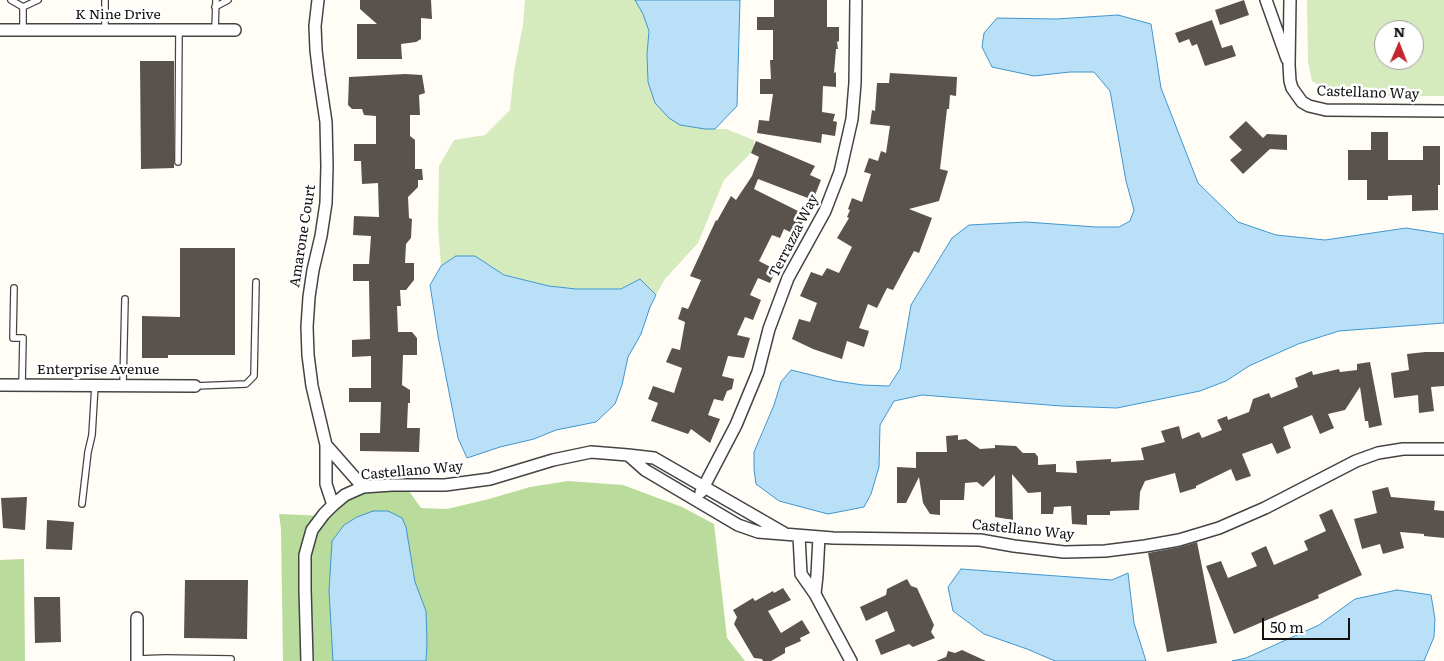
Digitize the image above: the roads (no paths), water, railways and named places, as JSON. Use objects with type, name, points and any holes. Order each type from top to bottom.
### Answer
[{"type":"street","name":"Amarone Court","points":[[318,0],[315,26],[316,50],[326,122],[328,166],[326,203],[309,297],[308,355],[312,386],[326,444]]},
{"type":"street","name":"Terrazza Way","points":[[696,500],[736,425],[758,372],[769,329],[788,278],[825,211],[840,172],[852,118],[855,83],[856,0]]},
{"type":"street","name":"Castellano Way","points":[[1266,0],[1289,65]]},
{"type":"street","name":"Castellano Way","points":[[1290,0],[1289,65],[1292,88],[1296,95],[1309,106],[1317,108],[1444,111]]},
{"type":"street","name":"K Nine Drive","points":[[0,30],[235,30]]},
{"type":"street","name":"Enterprise Avenue","points":[[0,385],[195,386]]},
{"type":"street","points":[[326,444],[363,488]]},
{"type":"street","points":[[326,444],[326,484],[332,505]]},
{"type":"street","name":"Castellano Way","points":[[628,455],[645,470],[738,525],[758,532],[819,538],[980,540],[1064,552],[1105,551],[1179,540],[1219,528],[1265,508],[1356,461],[1378,453],[1403,449],[1444,449]]},
{"type":"street","name":"Castellano Way","points":[[307,661],[304,589],[305,555],[312,530],[332,505],[346,495],[363,488],[392,485],[445,485],[490,479],[552,460],[591,452],[628,455],[654,458],[794,536]]},
{"type":"street","points":[[794,536],[800,574],[815,594],[851,661]]},
{"type":"street","points":[[815,594],[819,538]]},
{"type":"street","points":[[137,618],[137,660]]},
{"type":"lane","points":[[11,0],[24,7]]},
{"type":"lane","points":[[24,7],[38,0]]},
{"type":"lane","points":[[104,29],[105,0]]},
{"type":"lane","points":[[215,30],[216,0]]},
{"type":"lane","points":[[215,7],[228,0]]},
{"type":"lane","points":[[23,30],[24,7]]},
{"type":"lane","points":[[178,162],[179,30]]},
{"type":"lane","points":[[195,386],[246,384],[254,376],[256,282]]},
{"type":"lane","points":[[14,288],[13,338],[23,338],[22,385]]},
{"type":"lane","points":[[124,385],[125,299]]},
{"type":"lane","points":[[82,504],[88,452],[92,435],[95,385]]},
{"type":"lane","points":[[137,660],[231,658]]},
{"type":"water","points":[[635,0],[740,0],[737,106],[715,129],[680,125],[669,118],[655,103],[648,82],[647,54],[649,31],[643,14]]},
{"type":"water","points":[[1118,15],[1151,24],[1161,88],[1198,183],[1238,222],[1276,235],[1325,240],[1406,228],[1444,234],[1444,323],[1339,331],[1298,344],[1249,366],[1226,381],[1200,391],[1117,408],[1061,406],[922,395],[894,401],[880,425],[879,467],[871,494],[864,507],[828,514],[779,501],[756,484],[754,452],[774,405],[781,382],[791,370],[836,381],[889,386],[900,369],[911,305],[952,238],[969,225],[1026,222],[1119,227],[1130,221],[1134,210],[1126,181],[1110,91],[1094,72],[1070,72],[1034,76],[992,67],[982,47],[984,33],[997,18],[1056,19]]},
{"type":"water","points":[[456,256],[475,256],[504,275],[549,286],[576,289],[621,289],[640,279],[656,295],[641,334],[628,357],[622,385],[615,404],[596,422],[556,430],[534,439],[500,447],[467,458],[458,438],[430,285],[441,266]]},
{"type":"water","points":[[373,511],[388,511],[402,518],[406,527],[415,582],[426,611],[426,661],[333,661],[329,591],[332,541],[344,525],[357,517]]},
{"type":"water","points":[[961,569],[1112,580],[1128,573],[1134,623],[1146,661],[1055,661],[984,634],[953,611],[948,587]]},
{"type":"water","points":[[1397,590],[1431,595],[1435,619],[1434,637],[1424,661],[1232,661],[1246,658],[1319,625],[1355,599]]}]
